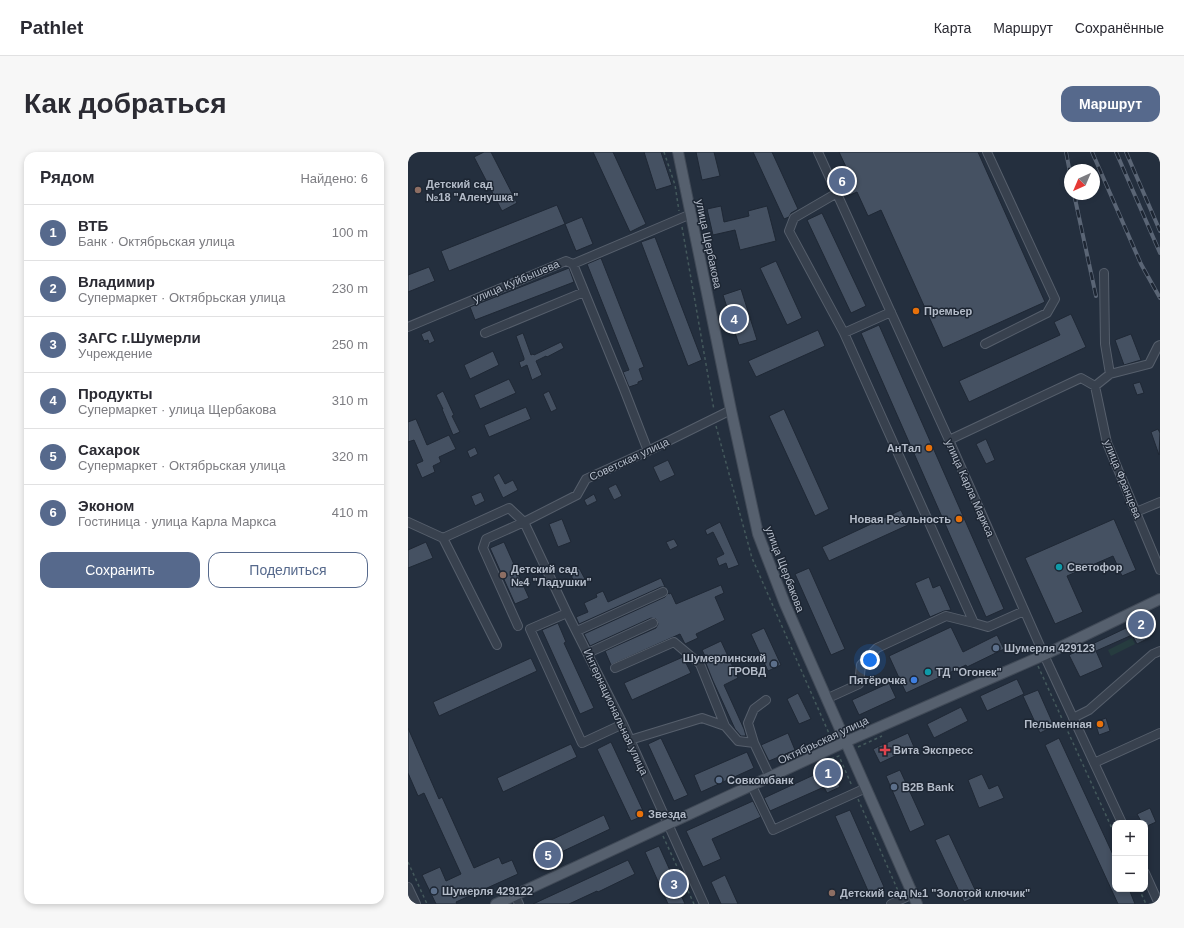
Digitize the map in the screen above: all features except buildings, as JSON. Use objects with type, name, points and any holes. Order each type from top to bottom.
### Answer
[{"type":"main road","name":"улица Щербакова","points":[[678,152],[758,534],[785,604],[917,904]]},
{"type":"main road","name":"Октябрьская улица","points":[[496,904],[517,900],[670,828],[770,777],[847,747],[1160,599]]},
{"type":"street","name":"улица Карла Маркса","points":[[818,152],[949,440],[1072,718],[1121,820]]},
{"type":"street","points":[[986,344],[1047,313],[1054,299],[988,152]]},
{"type":"street","points":[[837,193],[794,218],[789,231],[844,333],[974,623]]},
{"type":"street","name":"улица Куйбышева","points":[[408,327],[566,260],[573,264],[690,214]]},
{"type":"street","points":[[573,264],[648,451]]},
{"type":"street","points":[[1104,272],[1105,344],[1110,374]]},
{"type":"street","points":[[485,334],[584,292]]},
{"type":"street","points":[[844,333],[891,312]]},
{"type":"street","points":[[949,440],[1081,378],[1096,386],[1110,374],[1149,364],[1158,346],[1160,345]]},
{"type":"street","name":"улица Францева","points":[[1096,386],[1107,443],[1160,570]]},
{"type":"street","name":"Советская улица","points":[[518,626],[483,548],[486,539],[524,522],[577,495],[586,479],[648,451],[731,410]]},
{"type":"street","points":[[1136,512],[1160,502]]},
{"type":"street","points":[[443,538],[510,508],[524,522]]},
{"type":"street","points":[[408,522],[443,538],[497,644]]},
{"type":"street","name":"Интернациональная улица","points":[[524,522],[623,724],[704,904]]},
{"type":"street","points":[[577,631],[663,592]]},
{"type":"street","points":[[826,699],[859,684],[861,665],[877,648],[946,616],[988,627],[1024,611]]},
{"type":"street","points":[[567,612],[530,629],[582,743],[623,724]]},
{"type":"street","points":[[588,653],[653,623]]},
{"type":"street","points":[[615,668],[674,642],[700,664],[725,726],[738,741],[754,744]]},
{"type":"street","points":[[1072,718],[1089,710],[1153,654],[1160,651]]},
{"type":"street","points":[[766,700],[754,709],[748,723],[754,744],[770,777]]},
{"type":"street","points":[[630,740],[702,718],[725,726]]},
{"type":"street","points":[[1094,763],[1160,733]]},
{"type":"street","points":[[752,786],[773,830],[866,788]]},
{"type":"street","points":[[1148,880],[1159,904]]},
{"type":"street","points":[[408,887],[416,904]]},
{"type":"street","points":[[891,904],[913,894]]},
{"type":"path","points":[[1038,664],[1112,828]]},
{"type":"path","points":[[847,747],[886,735]]},
{"type":"path","points":[[825,762],[839,756],[901,899]]},
{"type":"path","points":[[670,828],[663,835],[694,904]]},
{"type":"path","points":[[408,862],[427,904]]},
{"type":"path","points":[[1140,892],[1146,904]]},
{"type":"green space","points":[[1132,638],[1135,644],[1111,656],[1108,650]]},
{"type":"railway","points":[[1066,152],[1068,164]]},
{"type":"railway","points":[[1092,152],[1141,264],[1160,298]]},
{"type":"railway","points":[[1116,152],[1160,253]]},
{"type":"railway","points":[[1126,152],[1160,231]]},
{"type":"railway","points":[[1075,200],[1096,296]]},
{"type":"place","name":"Эконом","points":[[842,181]]},
{"type":"place","name":"Детский сад №18 \"Аленушка\"","points":[[418,190]]},
{"type":"place","name":"Премьер","points":[[916,311]]},
{"type":"place","name":"Продукты","points":[[734,319]]},
{"type":"place","name":"АнТал","points":[[929,448]]},
{"type":"place","name":"Новая Реальность","points":[[959,519]]},
{"type":"place","name":"Светофор","points":[[1059,567]]},
{"type":"place","name":"Детский сад №4 \"Ладушки\"","points":[[503,575]]},
{"type":"place","name":"Владимир","points":[[1141,624]]},
{"type":"place","name":"Шумерля 429123","points":[[996,648]]},
{"type":"place","name":"Шумерлинский ГРОВД","points":[[774,664]]},
{"type":"place","name":"ТД \"Огонек\"","points":[[928,672]]},
{"type":"place","name":"Пятёрочка","points":[[914,680]]},
{"type":"place","name":"Пельменная","points":[[1100,724]]},
{"type":"place","name":"Вита Экспресс","points":[[885,750]]},
{"type":"place","name":"ВТБ","points":[[828,773]]},
{"type":"place","name":"Совкомбанк","points":[[719,780]]},
{"type":"place","name":"B2B Bank","points":[[894,787]]},
{"type":"place","name":"Звезда","points":[[640,814]]},
{"type":"place","name":"Сахарок","points":[[548,855]]},
{"type":"place","name":"ЗАГС г.Шумерли","points":[[674,884]]},
{"type":"place","name":"Шумерля 429122","points":[[434,891]]},
{"type":"place","name":"Детский сад №1 \"Золотой ключик\"","points":[[832,893]]}]
